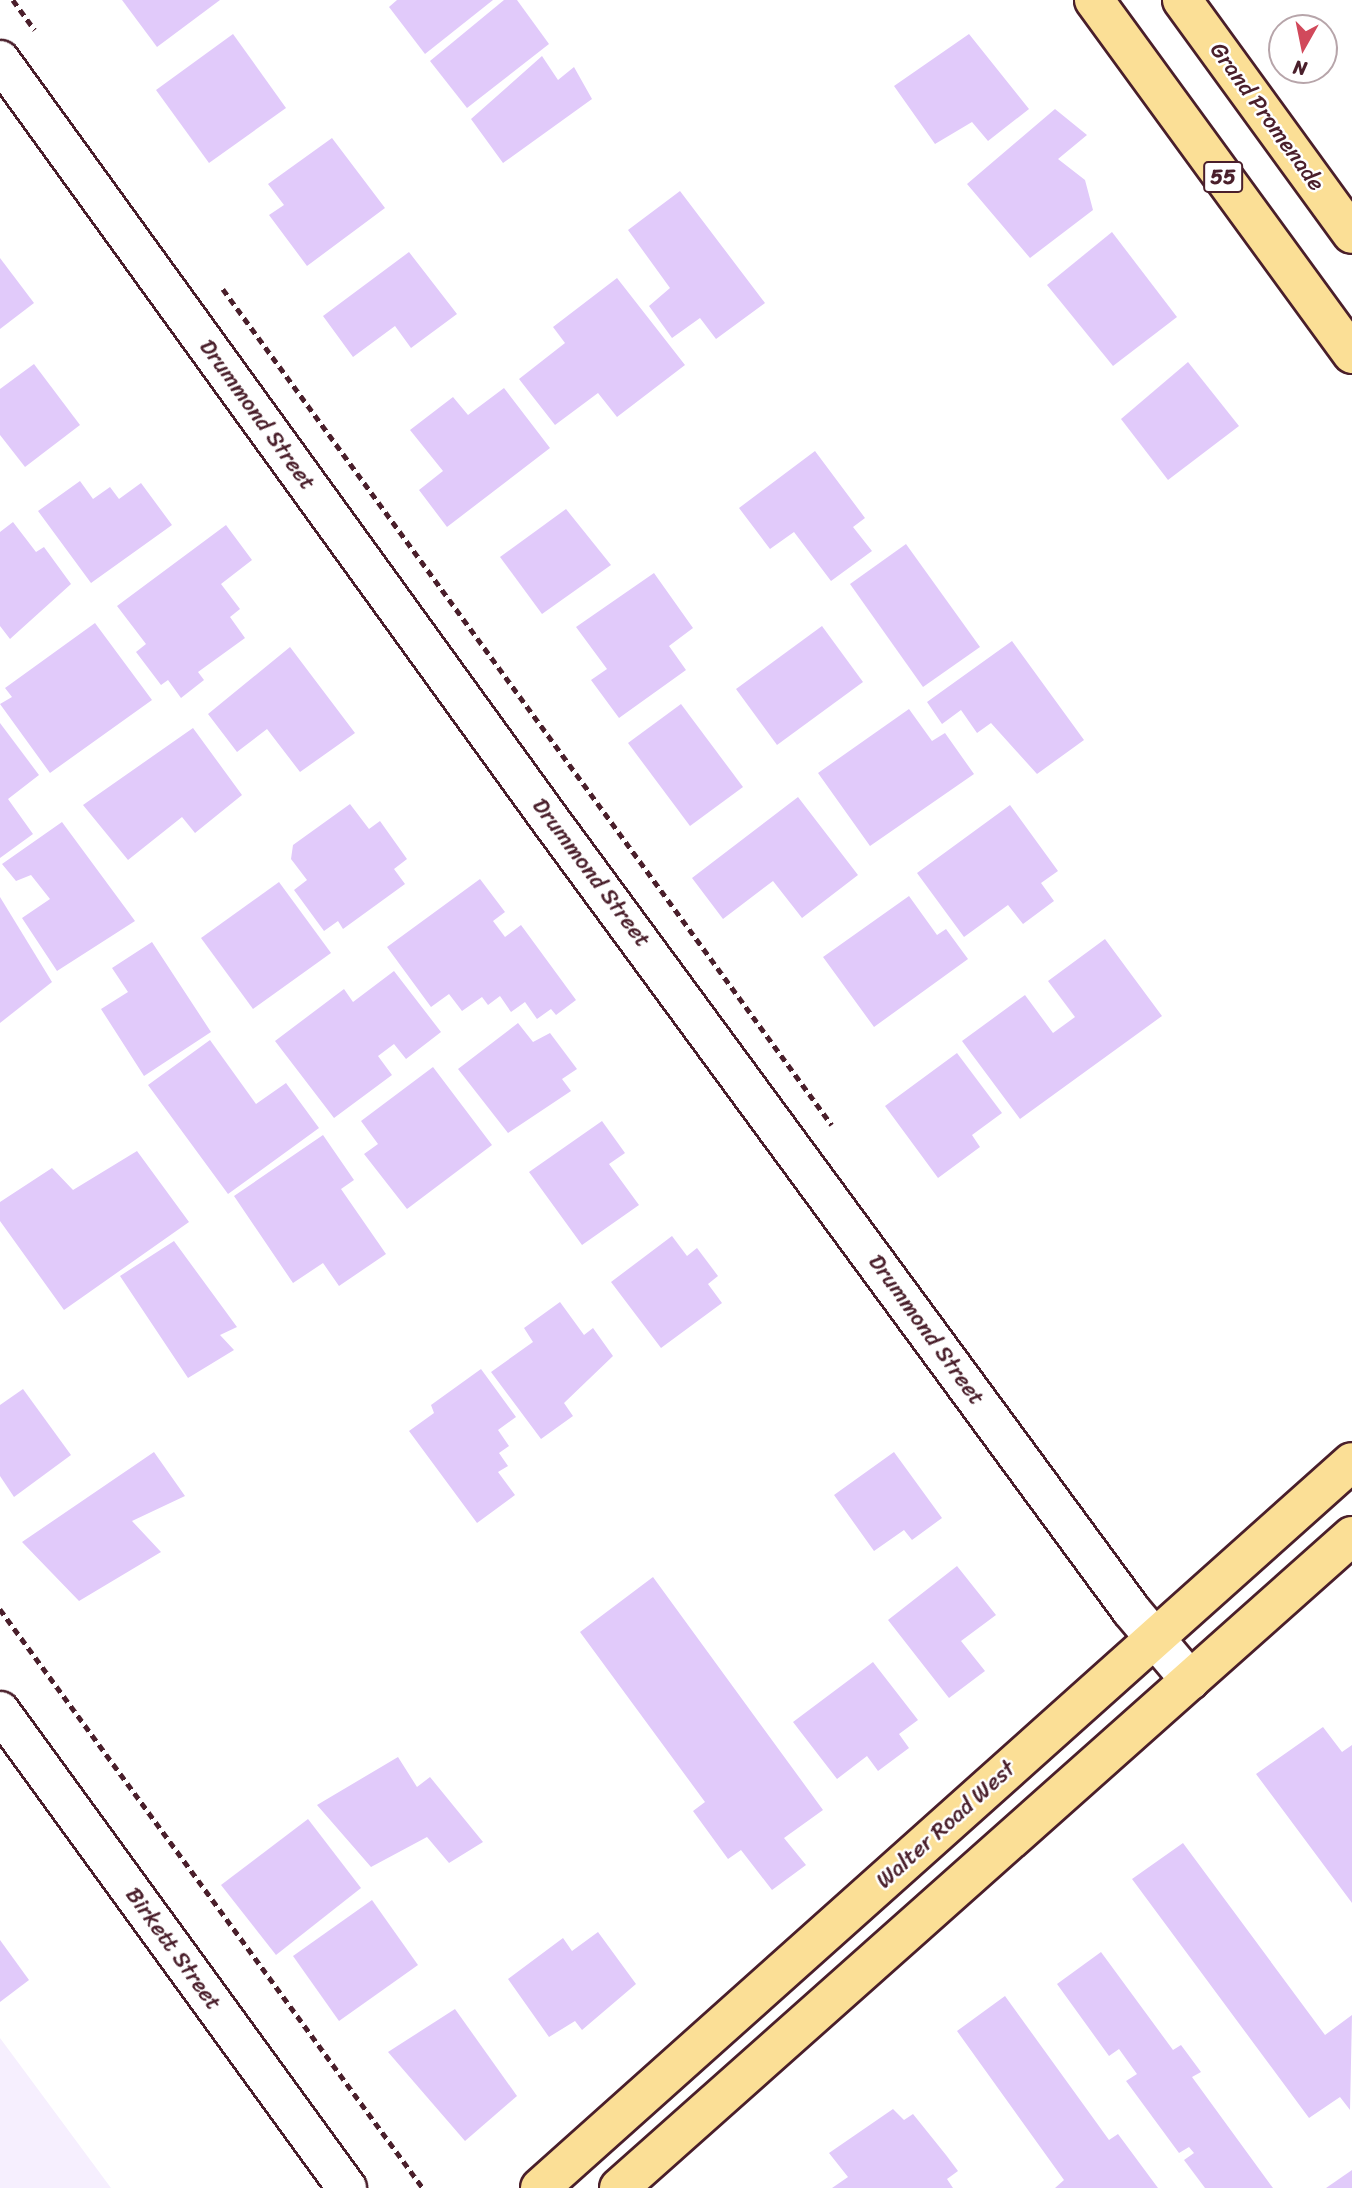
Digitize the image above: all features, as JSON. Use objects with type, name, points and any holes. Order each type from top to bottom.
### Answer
[{"type":"main road","name":"55","points":[[1094,0],[1352,354]]},
{"type":"main road","name":"Grand Promenade","points":[[1182,0],[1352,234]]},
{"type":"main road","name":"Walter Road West","points":[[540,2188],[1352,1462]]},
{"type":"main road","points":[[620,2188],[1352,1535]]},
{"type":"street","name":"Drummond Street","points":[[0,60],[1156,1640],[1190,1680]]},
{"type":"street","name":"Birkett Street","points":[[0,1711],[347,2188]]},
{"type":"path","points":[[13,0],[44,43]]},
{"type":"path","points":[[218,283],[836,1130]]},
{"type":"path","points":[[0,1609],[423,2188]]},
{"type":"shaded area","points":[[0,2038],[111,2188],[0,2188]]},
{"type":"building","points":[[122,0],[220,0],[157,47]]},
{"type":"building","points":[[397,0],[493,0],[425,54],[389,7]]},
{"type":"building","points":[[504,0],[517,0],[549,44],[467,108],[430,61]]},
{"type":"building","points":[[233,34],[286,108],[209,163],[156,90]]},
{"type":"building","points":[[969,34],[1029,109],[988,141],[972,122],[935,144],[894,86]]},
{"type":"building","points":[[542,56],[558,80],[574,67],[592,99],[503,163],[471,119]]},
{"type":"building","points":[[1055,109],[1087,135],[1058,159],[1085,180],[1093,210],[1030,258],[967,184]]},
{"type":"building","points":[[332,138],[385,208],[307,266],[269,215],[284,205],[268,184]]},
{"type":"building","points":[[680,191],[765,303],[716,339],[700,318],[672,338],[649,306],[670,288],[628,230]]},
{"type":"building","points":[[1112,232],[1177,317],[1113,366],[1047,285]]},
{"type":"building","points":[[409,252],[457,314],[411,348],[395,326],[353,357],[323,316]]},
{"type":"building","points":[[0,258],[34,303],[0,329]]},
{"type":"building","points":[[617,278],[685,365],[617,417],[598,393],[555,425],[519,379],[565,343],[553,327]]},
{"type":"building","points":[[1188,362],[1239,426],[1168,480],[1121,419]]},
{"type":"building","points":[[34,364],[80,425],[25,467],[0,435],[0,389]]},
{"type":"building","points":[[504,388],[550,448],[447,527],[419,490],[443,471],[410,430],[453,397],[468,415]]},
{"type":"building","points":[[815,451],[865,518],[853,527],[872,551],[831,581],[794,532],[770,549],[739,508]]},
{"type":"building","points":[[80,481],[93,499],[110,487],[119,499],[141,483],[172,525],[91,583],[38,511]]},
{"type":"building","points":[[566,509],[611,565],[542,614],[500,557]]},
{"type":"building","points":[[13,522],[36,552],[44,547],[71,584],[10,639],[0,626],[0,532]]},
{"type":"building","points":[[226,525],[252,560],[221,584],[240,609],[230,617],[245,638],[198,672],[204,680],[181,698],[168,680],[161,685],[136,652],[146,644],[117,606]]},
{"type":"building","points":[[906,544],[980,647],[923,687],[850,584]]},
{"type":"building","points":[[654,573],[693,628],[669,646],[686,670],[619,718],[591,680],[607,669],[576,627]]},
{"type":"building","points":[[95,623],[152,700],[50,773],[0,704],[12,697],[5,688]]},
{"type":"building","points":[[822,626],[863,682],[777,745],[736,689]]},
{"type":"building","points":[[1012,641],[1084,740],[1037,774],[991,723],[977,733],[961,710],[942,724],[927,702]]},
{"type":"building","points":[[290,647],[355,733],[300,772],[267,729],[237,752],[208,714]]},
{"type":"building","points":[[681,704],[743,787],[690,826],[628,743]]},
{"type":"building","points":[[909,709],[932,741],[945,733],[974,774],[870,846],[818,773]]},
{"type":"building","points":[[0,723],[39,775],[8,799],[33,834],[0,858]]},
{"type":"building","points":[[193,728],[242,795],[195,833],[182,817],[128,860],[83,805]]},
{"type":"building","points":[[798,797],[858,875],[802,918],[773,881],[723,919],[692,878]]},
{"type":"building","points":[[350,804],[369,829],[380,821],[407,859],[394,869],[405,884],[343,929],[338,921],[324,931],[294,890],[307,880],[291,859],[293,845]]},
{"type":"building","points":[[1010,805],[1058,871],[1041,883],[1054,901],[1023,924],[1008,905],[964,937],[917,873]]},
{"type":"building","points":[[62,822],[135,921],[57,971],[22,918],[50,899],[31,875],[16,881],[2,864]]},
{"type":"building","points":[[480,879],[505,912],[493,921],[505,937],[521,925],[576,1000],[556,1015],[551,1009],[537,1019],[525,1002],[511,1012],[500,996],[488,1005],[482,997],[462,1011],[449,994],[431,1007],[387,947]]},
{"type":"building","points":[[279,882],[331,953],[253,1009],[201,938]]},
{"type":"building","points":[[909,896],[937,935],[946,929],[968,959],[874,1027],[823,957]]},
{"type":"building","points":[[0,897],[52,982],[0,1023]]},
{"type":"building","points":[[1105,939],[1162,1016],[1020,1119],[962,1041],[1025,995],[1053,1033],[1075,1017],[1048,981]]},
{"type":"building","points":[[152,942],[211,1032],[144,1076],[101,1009],[128,992],[112,968]]},
{"type":"building","points":[[394,971],[441,1032],[406,1059],[394,1044],[378,1056],[392,1075],[334,1118],[275,1041],[344,989],[353,1002]]},
{"type":"building","points":[[518,1023],[533,1042],[550,1033],[577,1069],[562,1079],[571,1091],[508,1133],[458,1069]]},
{"type":"building","points":[[210,1040],[256,1104],[286,1083],[319,1128],[228,1194],[148,1085]]},
{"type":"building","points":[[957,1053],[1002,1113],[972,1135],[980,1147],[938,1178],[885,1106]]},
{"type":"building","points":[[433,1067],[492,1145],[407,1209],[364,1154],[378,1144],[361,1121]]},
{"type":"building","points":[[602,1121],[625,1153],[609,1164],[639,1205],[582,1245],[529,1172]]},
{"type":"building","points":[[323,1135],[354,1180],[341,1189],[386,1254],[339,1286],[323,1263],[293,1283],[234,1196]]},
{"type":"building","points":[[137,1151],[189,1222],[64,1310],[0,1221],[0,1202],[52,1168],[73,1190]]},
{"type":"building","points":[[672,1236],[687,1256],[697,1248],[718,1276],[708,1284],[722,1303],[661,1348],[611,1282]]},
{"type":"building","points":[[174,1241],[237,1327],[220,1335],[234,1350],[188,1378],[120,1276]]},
{"type":"building","points":[[560,1302],[584,1335],[593,1328],[613,1356],[564,1403],[573,1416],[541,1439],[491,1372],[533,1342],[524,1328]]},
{"type":"building","points":[[481,1369],[516,1417],[498,1430],[509,1446],[499,1453],[508,1466],[498,1472],[515,1495],[477,1523],[409,1431],[434,1413],[431,1405]]},
{"type":"building","points":[[23,1389],[71,1455],[14,1497],[0,1476],[0,1405]]},
{"type":"building","points":[[154,1452],[185,1496],[132,1521],[161,1552],[79,1601],[22,1542]]},
{"type":"building","points":[[894,1452],[942,1518],[912,1540],[904,1530],[874,1551],[834,1495]]},
{"type":"building","points":[[957,1566],[996,1615],[961,1641],[985,1671],[949,1698],[888,1620]]},
{"type":"building","points":[[653,1577],[823,1810],[784,1838],[806,1865],[772,1890],[741,1850],[728,1859],[693,1811],[705,1802],[580,1632]]},
{"type":"building","points":[[873,1662],[918,1720],[899,1734],[909,1748],[878,1771],[867,1756],[837,1779],[793,1722]]},
{"type":"building","points":[[1323,1727],[1342,1752],[1352,1745],[1352,1903],[1256,1774]]},
{"type":"building","points":[[398,1757],[417,1787],[430,1777],[483,1842],[449,1863],[427,1837],[371,1867],[317,1805]]},
{"type":"building","points":[[308,1819],[361,1888],[276,1955],[221,1885]]},
{"type":"building","points":[[1183,1843],[1325,2035],[1352,2015],[1350,2110],[1340,2097],[1309,2118],[1132,1879]]},
{"type":"building","points":[[372,1900],[418,1965],[339,2021],[293,1956]]},
{"type":"building","points":[[598,1932],[636,1984],[582,2030],[575,2021],[549,2037],[508,1979],[563,1938],[572,1951]]},
{"type":"building","points":[[0,1940],[29,1980],[0,2002]]},
{"type":"building","points":[[1101,1952],[1173,2050],[1181,2045],[1201,2072],[1192,2077],[1273,2188],[1205,2188],[1184,2160],[1194,2153],[1189,2147],[1179,2153],[1126,2081],[1137,2074],[1119,2049],[1109,2056],[1057,1984]]},
{"type":"building","points":[[1005,1996],[1109,2140],[1118,2134],[1158,2188],[1055,2188],[1064,2180],[957,2031]]},
{"type":"building","points":[[455,2009],[517,2096],[465,2141],[388,2052]]},
{"type":"building","points":[[893,2109],[904,2120],[913,2114],[946,2155],[958,2171],[947,2179],[953,2188],[832,2188],[848,2177],[829,2153]]},
{"type":"building","points":[[1352,2170],[1352,2188],[1326,2188]]}]
